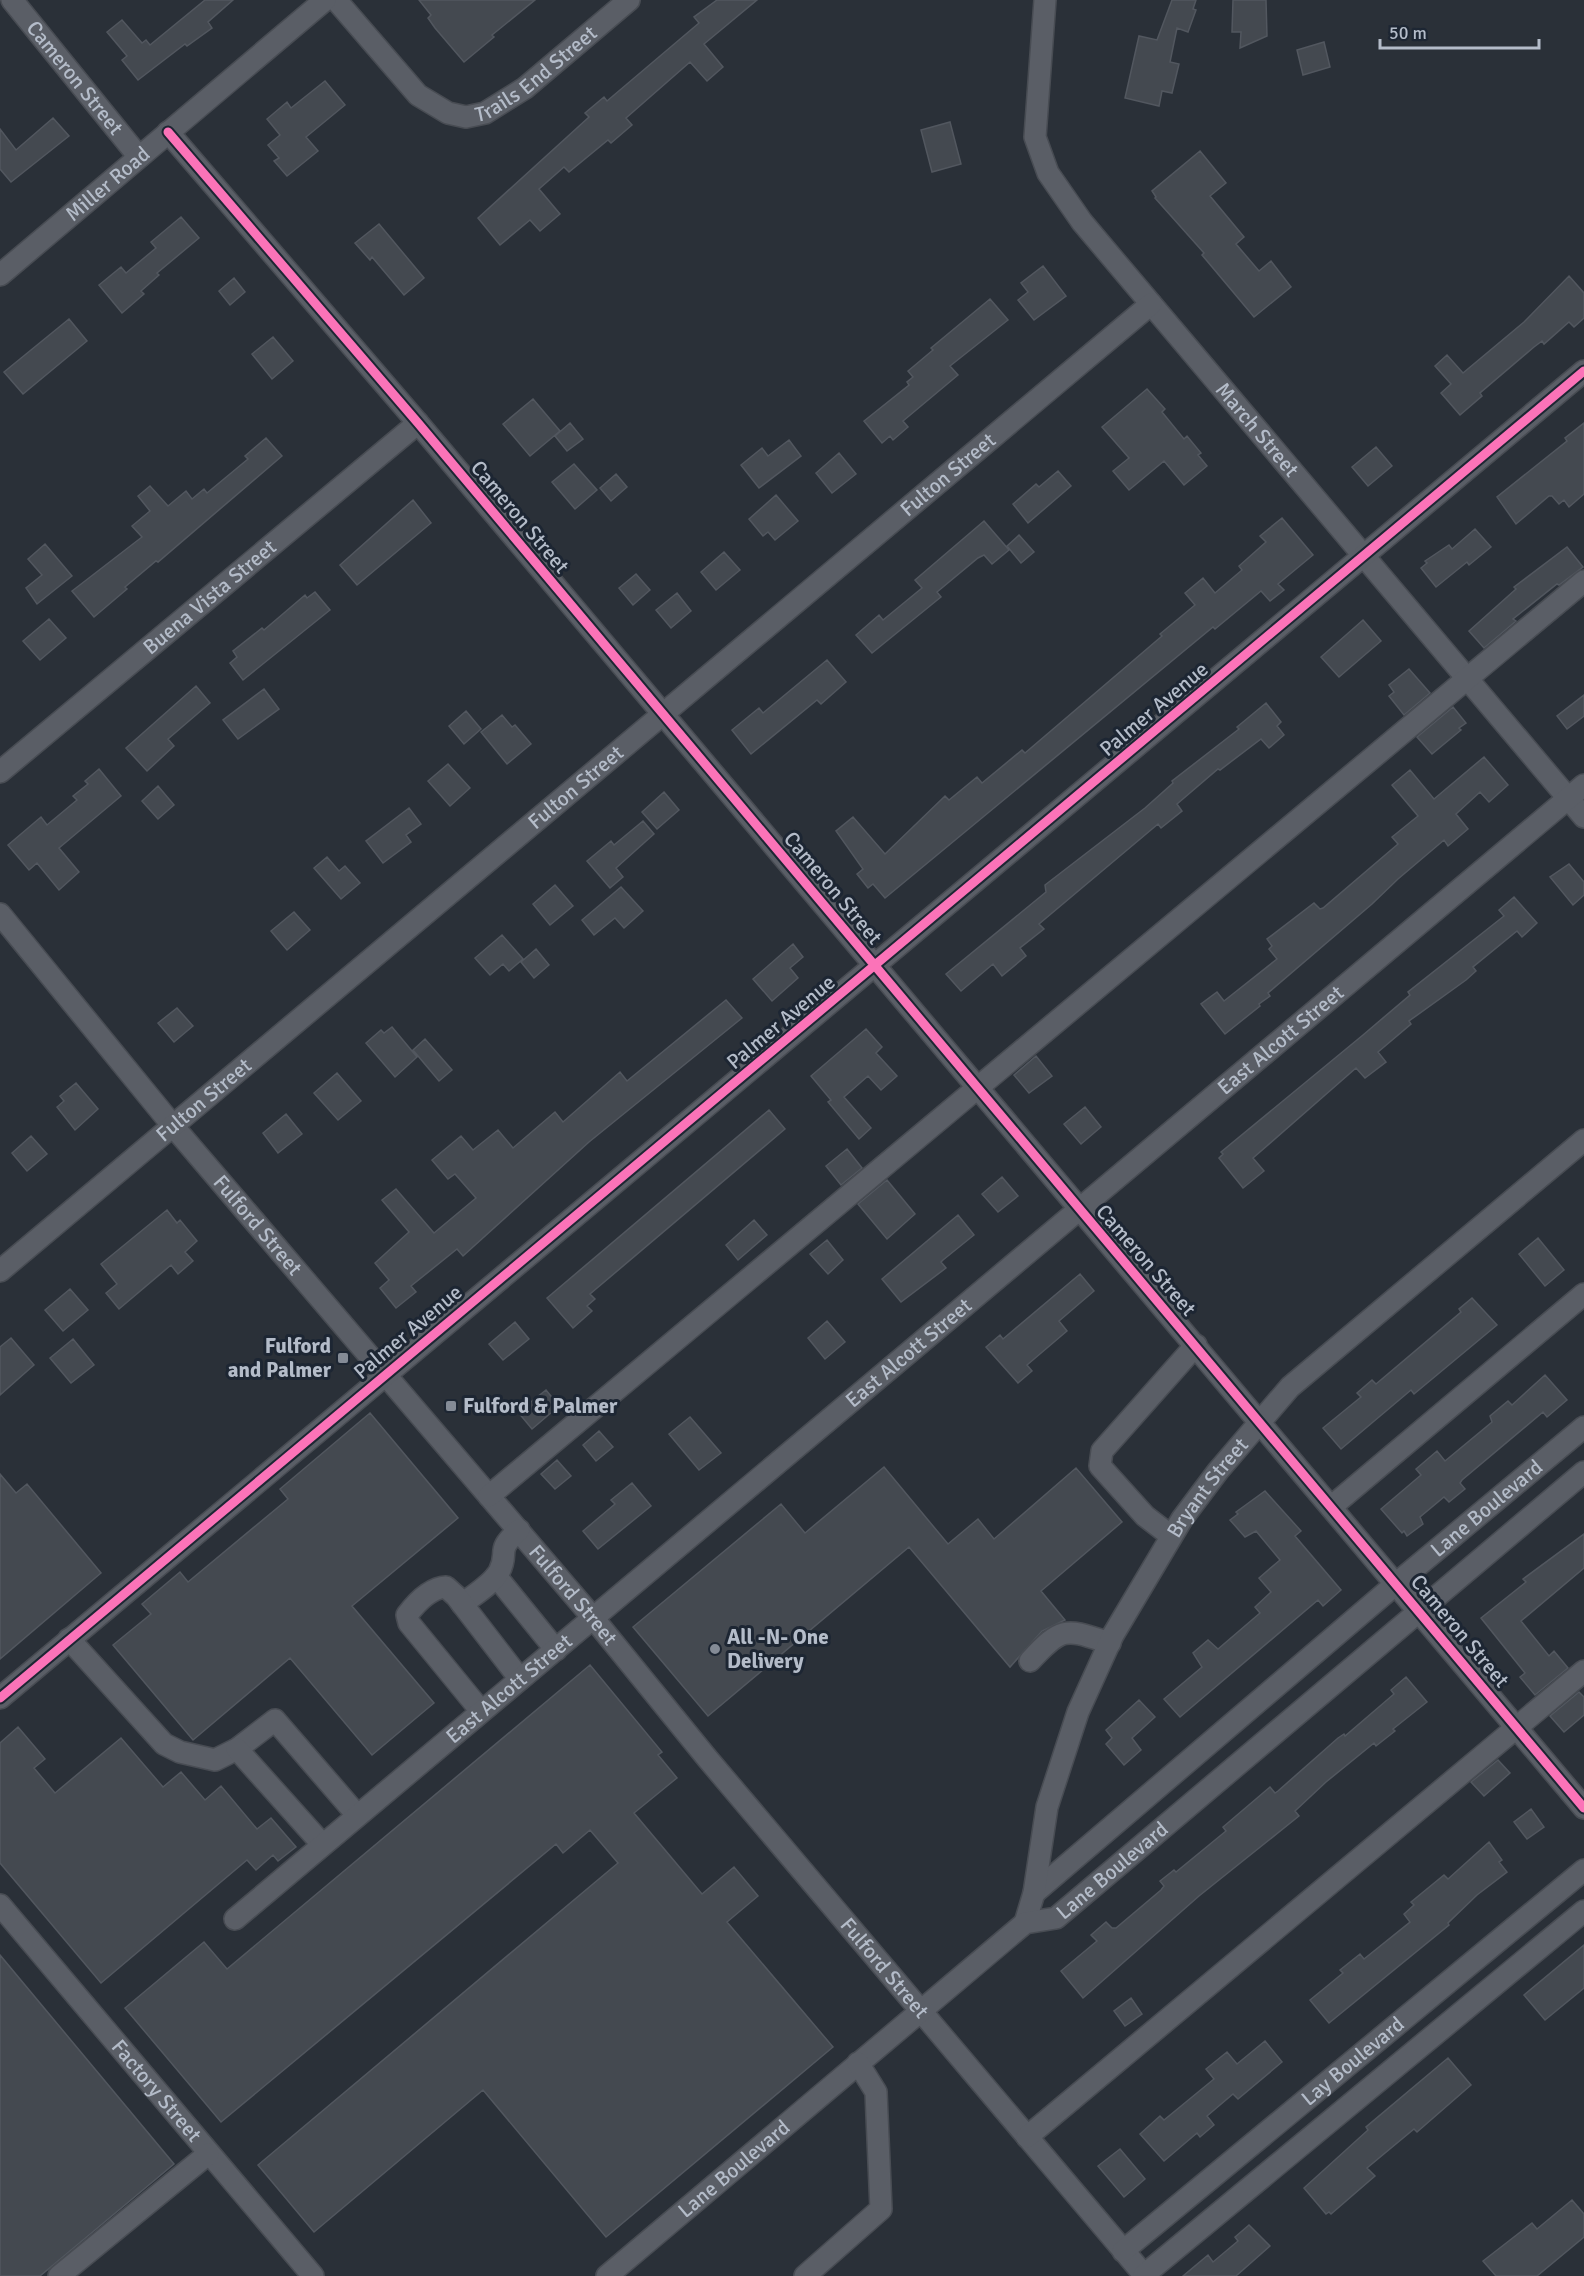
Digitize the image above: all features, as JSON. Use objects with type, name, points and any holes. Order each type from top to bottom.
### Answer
[{"type":"street","name":"Cameron Street","points":[[12,0],[139,156]]},
{"type":"street","name":"Miller Road","points":[[0,275],[325,0]]},
{"type":"street","name":"Trails End Street","points":[[336,0],[418,95],[448,113],[466,117],[485,113],[525,88],[629,0]]},
{"type":"street","name":"March Street","points":[[1044,0],[1035,137],[1048,174],[1082,222],[1469,679],[1576,792],[1584,817]]},
{"type":"street","name":"Cameron Street","points":[[168,132],[418,423],[876,966],[977,1090],[1196,1345],[1584,1808]]},
{"type":"street","name":"Fulton Street","points":[[0,1270],[1151,304]]},
{"type":"street","name":"Palmer Avenue","points":[[0,1698],[1584,371]]},
{"type":"street","name":"Buena Vista Street","points":[[0,772],[418,423]]},
{"type":"street","points":[[489,1496],[1584,581]]},
{"type":"street","name":"East Alcott Street","points":[[235,1919],[1576,792]]},
{"type":"street","name":"Fulford Street","points":[[0,914],[173,1126],[519,1530],[707,1758],[1144,2276]]},
{"type":"street","name":"Bryant Street","points":[[1025,1923],[1034,1893],[1047,1807],[1078,1712],[1110,1643],[1171,1536],[1218,1471],[1290,1387],[1584,1140]]},
{"type":"street","points":[[1331,1507],[1584,1294]]},
{"type":"street","points":[[1171,1536],[1145,1516],[1100,1466],[1102,1451],[1196,1345]]},
{"type":"street","name":"Lane Boulevard","points":[[1034,1893],[1397,1583],[1584,1427]]},
{"type":"street","name":"Lane Boulevard","points":[[607,2276],[1025,1923],[1056,1918],[1584,1472]]},
{"type":"street","points":[[462,1604],[496,1576],[503,1563],[502,1551],[505,1543],[519,1530]]},
{"type":"street","points":[[496,1576],[556,1650]]},
{"type":"street","points":[[481,1711],[409,1623],[407,1615],[414,1605],[437,1588],[446,1587],[462,1604],[520,1679]]},
{"type":"street","points":[[1030,1660],[1048,1641],[1062,1632],[1076,1632],[1110,1643]]},
{"type":"street","points":[[69,1639],[164,1744],[197,1757],[215,1760],[237,1749],[275,1720],[280,1721],[357,1815]]},
{"type":"street","points":[[1027,2137],[1584,1671]]},
{"type":"street","points":[[237,1749],[322,1844]]},
{"type":"street","name":"Lay Boulevard","points":[[1123,2251],[1584,1870]]},
{"type":"street","name":"Factory Street","points":[[0,1905],[313,2276]]},
{"type":"street","name":"Lay Boulevard","points":[[1144,2276],[1584,1911]]},
{"type":"street","points":[[1363,2052],[1383,2077]]},
{"type":"street","points":[[805,2276],[880,2210],[876,2092],[858,2063]]},
{"type":"street","points":[[59,2276],[208,2154]]},
{"type":"building","points":[[205,0],[233,0],[208,22],[212,28],[187,46],[185,44],[138,80],[122,60],[127,56],[107,32],[122,20],[142,43],[146,40],[150,45]]},
{"type":"building","points":[[419,0],[535,0],[492,35],[494,37],[464,62],[435,28],[428,18],[431,15]]},
{"type":"building","points":[[717,0],[757,0],[704,44],[723,67],[707,81],[690,62],[626,118],[632,125],[611,143],[608,140],[569,172],[564,167],[539,189],[560,214],[540,231],[530,220],[500,245],[478,218],[589,117],[585,113],[604,97],[607,101],[699,23],[694,17]]},
{"type":"building","points":[[1172,0],[1196,0],[1193,9],[1196,10],[1188,32],[1177,28],[1170,62],[1179,64],[1172,93],[1162,91],[1159,106],[1125,98],[1139,36],[1157,40]]},
{"type":"building","points":[[1233,0],[1266,0],[1267,36],[1240,48],[1241,32],[1232,32]]},
{"type":"building","points":[[1324,42],[1330,67],[1303,75],[1297,50]]},
{"type":"building","points":[[325,81],[345,105],[306,137],[318,151],[287,176],[274,161],[279,158],[268,145],[280,135],[267,119],[287,102],[291,108]]},
{"type":"building","points":[[53,118],[69,136],[11,182],[0,169],[0,129],[16,150]]},
{"type":"building","points":[[950,122],[961,164],[932,172],[921,130]]},
{"type":"building","points":[[1200,151],[1226,183],[1210,196],[1244,237],[1236,244],[1259,271],[1271,261],[1291,287],[1254,317],[1202,255],[1204,253],[1155,198],[1152,191]]},
{"type":"building","points":[[181,217],[199,238],[157,273],[159,275],[141,291],[144,294],[122,313],[99,285],[121,267],[126,273],[156,248],[151,242]]},
{"type":"building","points":[[379,224],[424,278],[404,295],[372,257],[370,260],[355,243]]},
{"type":"building","points":[[1043,266],[1066,296],[1034,320],[1018,300],[1028,292],[1021,283]]},
{"type":"building","points":[[1569,276],[1584,293],[1584,318],[1574,327],[1569,322],[1544,344],[1542,341],[1534,347],[1480,393],[1482,396],[1460,415],[1441,393],[1451,384],[1435,366],[1447,355],[1463,373],[1524,322]]},
{"type":"building","points":[[234,278],[245,292],[230,305],[219,291]]},
{"type":"building","points":[[990,299],[1008,320],[950,366],[958,375],[903,421],[908,427],[893,440],[890,436],[882,443],[864,421],[909,385],[907,382],[913,377],[908,371],[933,350],[931,348]]},
{"type":"building","points":[[69,319],[87,341],[23,394],[4,372]]},
{"type":"building","points":[[273,337],[293,361],[272,379],[252,354]]},
{"type":"building","points":[[1147,389],[1165,409],[1162,412],[1184,439],[1187,436],[1201,453],[1198,455],[1207,466],[1184,485],[1164,461],[1129,490],[1113,471],[1129,458],[1102,427]]},
{"type":"building","points":[[533,399],[560,431],[530,456],[503,424]]},
{"type":"building","points":[[570,423],[583,439],[567,451],[555,436]]},
{"type":"building","points":[[1584,423],[1584,494],[1569,507],[1564,500],[1559,504],[1552,496],[1549,496],[1516,524],[1497,497],[1567,441],[1565,438]]},
{"type":"building","points":[[266,438],[282,456],[158,562],[156,561],[125,587],[127,589],[94,617],[72,591],[142,537],[132,526],[150,511],[138,496],[150,486],[168,506],[186,491],[192,499],[204,489],[207,493],[248,459],[245,456]]},
{"type":"building","points":[[789,440],[801,456],[759,488],[741,465],[762,448],[768,456]]},
{"type":"building","points":[[1376,447],[1392,466],[1368,486],[1352,467]]},
{"type":"building","points":[[839,453],[856,474],[832,493],[816,473]]},
{"type":"building","points":[[574,464],[597,490],[575,509],[552,482]]},
{"type":"building","points":[[1058,471],[1071,486],[1028,523],[1013,504],[1036,484],[1039,487]]},
{"type":"building","points":[[616,474],[627,487],[611,501],[600,488]]},
{"type":"building","points":[[776,495],[798,521],[775,540],[768,532],[763,536],[749,519]]},
{"type":"building","points":[[413,500],[431,523],[357,585],[340,565]]},
{"type":"building","points":[[1282,518],[1313,555],[1278,584],[1284,590],[1270,601],[1261,591],[1215,629],[1213,627],[885,898],[873,884],[868,888],[857,874],[863,869],[836,831],[853,817],[885,854],[945,796],[949,800],[977,777],[982,783],[1022,750],[1025,753],[1162,636],[1160,634],[1195,605],[1185,593],[1203,578],[1215,593],[1242,570],[1239,566],[1266,542],[1260,536]]},
{"type":"building","points":[[984,521],[1009,550],[992,564],[984,555],[978,558],[937,592],[941,597],[872,653],[856,635],[879,615],[883,620],[922,588],[915,580]]},
{"type":"building","points":[[1475,529],[1491,547],[1469,565],[1467,562],[1436,587],[1421,568],[1427,563],[1425,561],[1449,545],[1452,549]]},
{"type":"building","points":[[1019,535],[1034,552],[1021,563],[1007,546]]},
{"type":"building","points":[[45,544],[72,576],[37,604],[26,588],[42,575],[28,559]]},
{"type":"building","points":[[1567,547],[1583,567],[1559,585],[1557,584],[1513,619],[1516,621],[1484,648],[1469,631],[1516,589],[1514,587]]},
{"type":"building","points":[[724,552],[740,570],[716,590],[701,572]]},
{"type":"building","points":[[636,574],[650,590],[633,605],[619,588]]},
{"type":"building","points":[[315,592],[330,610],[243,680],[230,663],[237,657],[233,651],[262,628],[264,630],[305,595],[307,598]]},
{"type":"building","points":[[677,593],[691,611],[671,628],[656,610]]},
{"type":"building","points":[[49,619],[66,638],[40,660],[23,641]]},
{"type":"building","points":[[1363,620],[1381,641],[1339,677],[1321,657]]},
{"type":"building","points":[[827,660],[846,682],[821,704],[817,700],[751,754],[732,730],[759,708],[763,713]]},
{"type":"building","points":[[1409,669],[1430,693],[1404,715],[1389,696],[1394,692],[1389,685]]},
{"type":"building","points":[[196,686],[210,703],[168,739],[174,746],[147,771],[126,748]]},
{"type":"building","points":[[264,689],[279,709],[238,739],[223,720]]},
{"type":"building","points":[[1584,695],[1584,716],[1567,729],[1557,716]]},
{"type":"building","points":[[1266,703],[1281,722],[1277,726],[1284,735],[1269,748],[1261,739],[1220,770],[1218,769],[1177,804],[1182,811],[1161,828],[1158,824],[1039,924],[1044,929],[1020,948],[1026,956],[1002,976],[993,964],[961,991],[946,974],[1046,892],[1045,885],[1145,808],[1173,783],[1172,781],[1239,729],[1237,727]]},
{"type":"building","points":[[1453,707],[1466,723],[1459,728],[1461,730],[1432,754],[1417,737]]},
{"type":"building","points":[[466,711],[481,729],[464,744],[449,726]]},
{"type":"building","points":[[502,715],[512,727],[515,725],[531,744],[507,764],[481,732]]},
{"type":"building","points":[[1484,757],[1508,785],[1489,802],[1480,792],[1456,814],[1468,829],[1448,846],[1444,840],[1268,993],[1270,996],[1259,1004],[1260,1006],[1225,1034],[1201,1004],[1217,992],[1224,1001],[1277,959],[1269,949],[1272,946],[1267,939],[1314,903],[1320,909],[1323,908],[1398,844],[1392,837],[1418,816],[1392,785],[1410,770],[1434,799]]},
{"type":"building","points":[[448,764],[470,788],[450,806],[428,781]]},
{"type":"building","points":[[99,769],[121,796],[59,848],[79,872],[59,890],[37,863],[29,870],[8,845],[41,817],[47,825],[77,800],[73,796],[88,784],[85,781]]},
{"type":"building","points":[[158,786],[174,805],[158,819],[142,801]]},
{"type":"building","points":[[664,792],[679,810],[657,829],[642,812]]},
{"type":"building","points":[[409,808],[421,824],[406,835],[411,842],[383,863],[366,841]]},
{"type":"building","points":[[643,821],[654,834],[616,868],[623,877],[610,888],[587,861],[611,841],[614,845]]},
{"type":"building","points":[[327,857],[339,871],[345,866],[360,883],[341,899],[314,868]]},
{"type":"building","points":[[1569,864],[1584,882],[1584,895],[1573,905],[1550,877]]},
{"type":"building","points":[[555,885],[573,906],[550,925],[533,904]]},
{"type":"building","points":[[621,887],[643,911],[624,928],[615,918],[594,935],[582,920]]},
{"type":"building","points":[[1514,897],[1537,923],[1522,937],[1517,931],[1473,967],[1476,971],[1466,980],[1409,1021],[1411,1024],[1378,1052],[1386,1062],[1365,1078],[1356,1068],[1253,1158],[1264,1171],[1243,1188],[1219,1158],[1223,1154],[1221,1152],[1410,995],[1408,992],[1504,916],[1499,910]]},
{"type":"building","points":[[294,912],[310,930],[287,950],[271,931]]},
{"type":"building","points":[[502,935],[523,959],[509,971],[503,964],[490,975],[475,958]]},
{"type":"building","points":[[793,944],[803,957],[790,968],[798,978],[772,1001],[753,979]]},
{"type":"building","points":[[536,949],[549,965],[534,978],[521,962]]},
{"type":"building","points":[[726,1000],[742,1018],[589,1142],[463,1256],[457,1249],[411,1286],[416,1292],[396,1308],[380,1288],[389,1280],[375,1263],[409,1232],[382,1200],[396,1189],[434,1233],[476,1198],[455,1174],[448,1179],[432,1160],[461,1136],[473,1150],[498,1130],[513,1148],[555,1112],[563,1122],[620,1072],[627,1081]]},
{"type":"building","points":[[177,1008],[193,1026],[174,1042],[158,1023]]},
{"type":"building","points":[[392,1027],[417,1057],[395,1077],[366,1043],[381,1030],[384,1033]]},
{"type":"building","points":[[866,1029],[882,1047],[876,1053],[897,1076],[881,1090],[868,1076],[844,1097],[871,1128],[859,1139],[828,1102],[831,1100],[811,1076]]},
{"type":"building","points":[[425,1039],[452,1070],[439,1081],[413,1050]]},
{"type":"building","points":[[1036,1056],[1052,1076],[1029,1093],[1014,1075]]},
{"type":"building","points":[[337,1073],[361,1101],[338,1120],[314,1093]]},
{"type":"building","points":[[76,1083],[98,1109],[75,1130],[57,1107],[64,1101],[60,1096]]},
{"type":"building","points":[[1085,1107],[1101,1127],[1081,1144],[1064,1124]]},
{"type":"building","points":[[769,1110],[785,1129],[590,1294],[595,1299],[587,1306],[592,1311],[573,1328],[547,1298]]},
{"type":"building","points":[[286,1114],[302,1134],[278,1153],[263,1133]]},
{"type":"building","points":[[31,1136],[47,1154],[27,1171],[12,1153]]},
{"type":"building","points":[[847,1149],[862,1168],[841,1185],[826,1166]]},
{"type":"building","points":[[1002,1177],[1018,1196],[998,1212],[982,1194]]},
{"type":"building","points":[[887,1180],[915,1214],[887,1239],[858,1204]]},
{"type":"building","points":[[167,1210],[177,1223],[180,1220],[197,1241],[185,1252],[193,1261],[178,1274],[171,1265],[119,1309],[106,1293],[117,1284],[101,1264]]},
{"type":"building","points":[[958,1215],[974,1235],[941,1262],[946,1268],[901,1302],[882,1279]]},
{"type":"building","points":[[754,1220],[767,1235],[738,1260],[726,1245]]},
{"type":"building","points":[[1538,1238],[1564,1270],[1545,1286],[1519,1254]]},
{"type":"building","points":[[827,1240],[843,1260],[828,1274],[810,1254]]},
{"type":"building","points":[[1080,1274],[1094,1291],[1059,1321],[1067,1331],[1027,1365],[1032,1371],[1018,1383],[986,1347],[1000,1335],[1003,1339]]},
{"type":"building","points":[[70,1289],[88,1310],[63,1331],[45,1310]]},
{"type":"building","points":[[1472,1298],[1497,1325],[1414,1394],[1411,1390],[1341,1449],[1323,1428],[1361,1397],[1357,1393],[1372,1380],[1376,1384],[1461,1312],[1459,1309]]},
{"type":"building","points":[[827,1321],[845,1342],[825,1359],[808,1338]]},
{"type":"building","points":[[515,1322],[529,1339],[503,1360],[489,1344]]},
{"type":"building","points":[[11,1338],[34,1365],[0,1395],[0,1347]]},
{"type":"building","points":[[73,1339],[94,1365],[71,1383],[50,1358]]},
{"type":"building","points":[[1545,1375],[1567,1400],[1547,1417],[1543,1412],[1462,1480],[1460,1483],[1465,1489],[1449,1502],[1444,1497],[1420,1517],[1423,1524],[1407,1536],[1404,1531],[1402,1533],[1381,1509],[1421,1475],[1416,1469],[1437,1451],[1445,1461],[1492,1422],[1490,1416],[1508,1401],[1512,1405]]},
{"type":"building","points":[[546,1390],[559,1406],[532,1429],[518,1412]]},
{"type":"building","points":[[370,1413],[458,1518],[352,1606],[434,1703],[372,1755],[290,1658],[193,1740],[113,1645],[151,1614],[142,1604],[180,1572],[188,1582],[288,1499],[280,1489]]},
{"type":"building","points":[[690,1417],[721,1453],[699,1470],[669,1434]]},
{"type":"building","points":[[599,1431],[613,1447],[596,1461],[583,1445]]},
{"type":"building","points":[[557,1460],[571,1476],[555,1489],[541,1474]]},
{"type":"building","points":[[884,1467],[948,1544],[978,1519],[994,1539],[1076,1468],[1122,1522],[1041,1591],[1065,1620],[1042,1631],[1010,1667],[909,1547],[708,1716],[633,1627],[781,1504],[805,1533]]},
{"type":"building","points":[[0,1474],[16,1493],[27,1484],[101,1573],[0,1659]]},
{"type":"building","points":[[632,1483],[651,1506],[598,1549],[583,1531],[615,1504],[611,1500]]},
{"type":"building","points":[[1265,1491],[1301,1531],[1295,1536],[1341,1590],[1323,1606],[1318,1600],[1180,1717],[1164,1699],[1202,1667],[1193,1653],[1208,1640],[1218,1649],[1260,1613],[1255,1607],[1271,1592],[1259,1578],[1280,1560],[1256,1531],[1245,1537],[1230,1520],[1238,1514],[1236,1512]]},
{"type":"building","points":[[1584,1534],[1584,1568],[1521,1621],[1549,1656],[1554,1651],[1568,1668],[1535,1695],[1520,1677],[1525,1673],[1481,1618],[1526,1582],[1523,1579]]},
{"type":"building","points":[[590,1665],[662,1752],[658,1755],[677,1778],[634,1813],[702,1894],[734,1867],[758,1896],[727,1922],[833,2047],[606,2237],[483,2090],[314,2232],[258,2165],[618,1863],[590,1830],[563,1853],[556,1844],[221,2122],[125,2008],[204,1942],[227,1969]]},
{"type":"building","points":[[1406,1677],[1427,1702],[1393,1729],[1395,1731],[1376,1746],[1374,1743],[1326,1782],[1295,1811],[1299,1816],[1199,1896],[1083,1998],[1061,1971],[1097,1941],[1091,1935],[1106,1922],[1112,1928],[1116,1928],[1161,1890],[1164,1886],[1160,1881],[1174,1870],[1176,1872],[1226,1831],[1223,1827],[1270,1787],[1275,1793],[1278,1791],[1338,1738],[1344,1734],[1345,1736],[1394,1694],[1391,1690]]},
{"type":"building","points":[[1579,1692],[1584,1697],[1584,1715],[1564,1732],[1550,1716]]},
{"type":"building","points":[[1139,1700],[1155,1717],[1132,1738],[1141,1750],[1124,1765],[1106,1744],[1112,1738],[1106,1730]]},
{"type":"building","points":[[18,1727],[45,1759],[34,1768],[55,1793],[121,1738],[163,1787],[181,1772],[205,1800],[221,1786],[257,1829],[271,1818],[296,1847],[278,1861],[273,1855],[256,1870],[247,1860],[101,1983],[0,1863],[0,1743]]},
{"type":"building","points":[[1498,1760],[1510,1773],[1484,1796],[1471,1782]]},
{"type":"building","points":[[1531,1809],[1544,1827],[1527,1839],[1514,1822]]},
{"type":"building","points":[[1489,1842],[1502,1860],[1499,1862],[1507,1872],[1477,1895],[1448,1923],[1449,1925],[1329,2023],[1310,2000],[1343,1973],[1340,1970],[1360,1954],[1364,1959],[1410,1922],[1404,1914],[1414,1905],[1411,1902],[1444,1875],[1448,1879]]},
{"type":"building","points":[[1584,1945],[1584,1988],[1545,2020],[1524,1995]]},
{"type":"building","points":[[0,1955],[174,2164],[40,2276],[0,2276]]},
{"type":"building","points":[[1131,1998],[1142,2014],[1125,2026],[1114,2011]]},
{"type":"building","points":[[1265,2041],[1282,2062],[1238,2099],[1233,2094],[1207,2116],[1214,2125],[1200,2137],[1197,2133],[1164,2161],[1140,2134],[1160,2116],[1164,2120],[1214,2079],[1206,2069],[1227,2052],[1237,2064]]},
{"type":"building","points":[[1448,2058],[1471,2085],[1417,2132],[1414,2129],[1367,2168],[1375,2176],[1331,2214],[1329,2212],[1326,2214],[1304,2188],[1368,2130],[1366,2127]]},
{"type":"building","points":[[1120,2149],[1145,2179],[1124,2197],[1098,2166]]},
{"type":"building","points":[[1572,2200],[1584,2214],[1584,2237],[1537,2276],[1496,2276],[1483,2261],[1532,2223],[1537,2229]]},
{"type":"building","points":[[1249,2225],[1270,2246],[1236,2276],[1183,2276],[1208,2255],[1213,2262],[1238,2241],[1235,2237]]},
{"type":"cycle path","points":[[168,132],[418,423],[1584,1808]]},
{"type":"cycle path","points":[[0,1698],[1584,371]]},
{"type":"place","name":"Fulford and Palmer","points":[[343,1358]]},
{"type":"place","name":"Fulford & Palmer","points":[[451,1406]]},
{"type":"place","name":"All -N- One Delivery","points":[[715,1649]]}]
